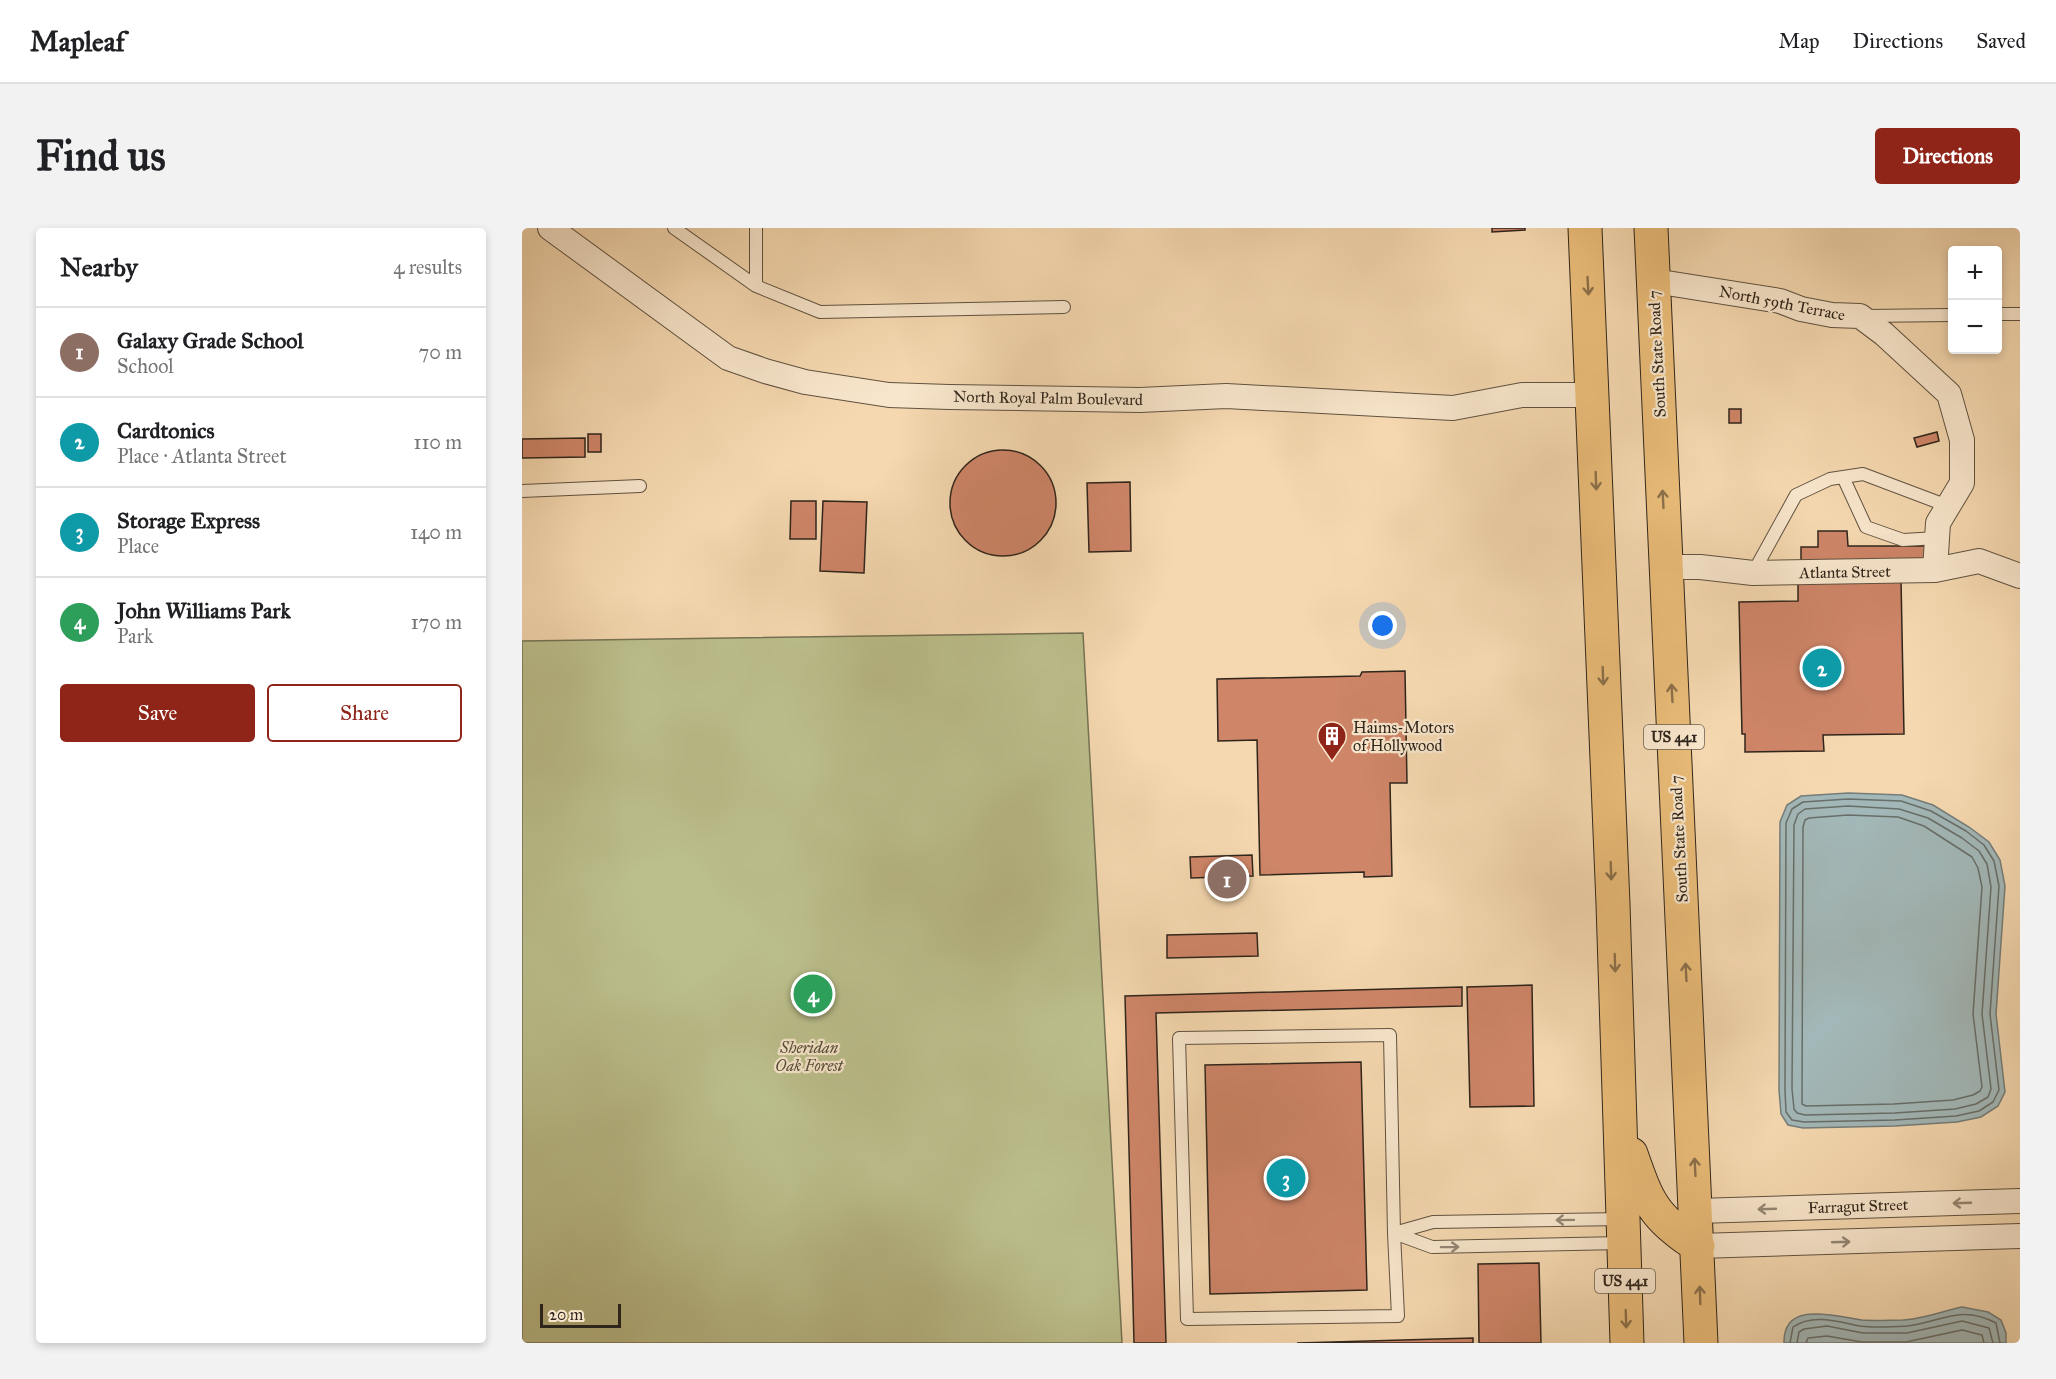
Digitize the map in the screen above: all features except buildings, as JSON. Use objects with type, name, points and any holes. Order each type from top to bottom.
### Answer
[{"type":"main road","name":"US 441","points":[[1585,228],[1621,1127],[1627,1343]]},
{"type":"main road","name":"South State Road 7","points":[[1651,228],[1697,1211],[1701,1343]]},
{"type":"main road","points":[[1621,1127],[1645,1195],[1660,1217],[1676,1232],[1698,1246]]},
{"type":"street","name":"North Royal Palm Boulevard","points":[[550,228],[728,358],[805,382],[889,395],[1140,399],[1226,396],[1453,408],[1522,396],[1592,395]]},
{"type":"street","name":"North 59th Terrace","points":[[1654,281],[1780,301],[1801,309],[1832,315],[1860,316],[1884,334],[1949,394],[1962,440],[1962,483],[1938,524],[1935,570]]},
{"type":"street","name":"Atlanta Street","points":[[1666,567],[1700,567],[1753,573],[1935,570],[1979,561],[2020,576]]},
{"type":"street","name":"Farragut Street","points":[[1697,1211],[2020,1201]]},
{"type":"street","points":[[1698,1246],[2020,1236]]},
{"type":"lane","points":[[674,228],[756,286],[820,312],[1064,308]]},
{"type":"lane","points":[[756,228],[756,286]]},
{"type":"lane","points":[[2002,314],[2020,314]]},
{"type":"lane","points":[[1860,316],[1948,315]]},
{"type":"lane","points":[[1753,573],[1796,495],[1830,479],[1863,474],[1948,506]]},
{"type":"lane","points":[[1843,477],[1866,527],[1903,540],[1937,538]]},
{"type":"lane","points":[[522,491],[640,486]]},
{"type":"lane","points":[[1390,1035],[1394,1233],[1398,1316],[1187,1319],[1179,1038],[1390,1035]]},
{"type":"lane","points":[[1394,1233],[1433,1222],[1624,1231]]},
{"type":"lane","points":[[1394,1233],[1432,1247],[1624,1231]]},
{"type":"green space","name":"Sheridan Oak Forest","points":[[1083,633],[1122,1343],[522,1343],[522,641]]},
{"type":"water","points":[[1848,793],[1902,795],[1933,805],[1989,842],[2000,860],[2005,886],[1996,1014],[2005,1092],[1998,1106],[1981,1117],[1957,1122],[1895,1126],[1803,1128],[1788,1125],[1781,1114],[1779,1090],[1780,822],[1787,805],[1801,796]]},
{"type":"water","points":[[1962,1307],[1988,1312],[2001,1320],[2006,1333],[2006,1343],[1784,1343],[1786,1330],[1792,1321],[1801,1316],[1825,1314],[1862,1320],[1903,1320],[1925,1317]]},
{"type":"place","name":"Cardtonics","points":[[1822,668]]},
{"type":"place","name":"Haims-Motors of Hollywood","points":[[1332,762]]},
{"type":"place","name":"Galaxy Grade School","points":[[1227,879]]},
{"type":"place","name":"John Williams Park","points":[[813,994]]},
{"type":"place","name":"Storage Express","points":[[1286,1178]]}]
